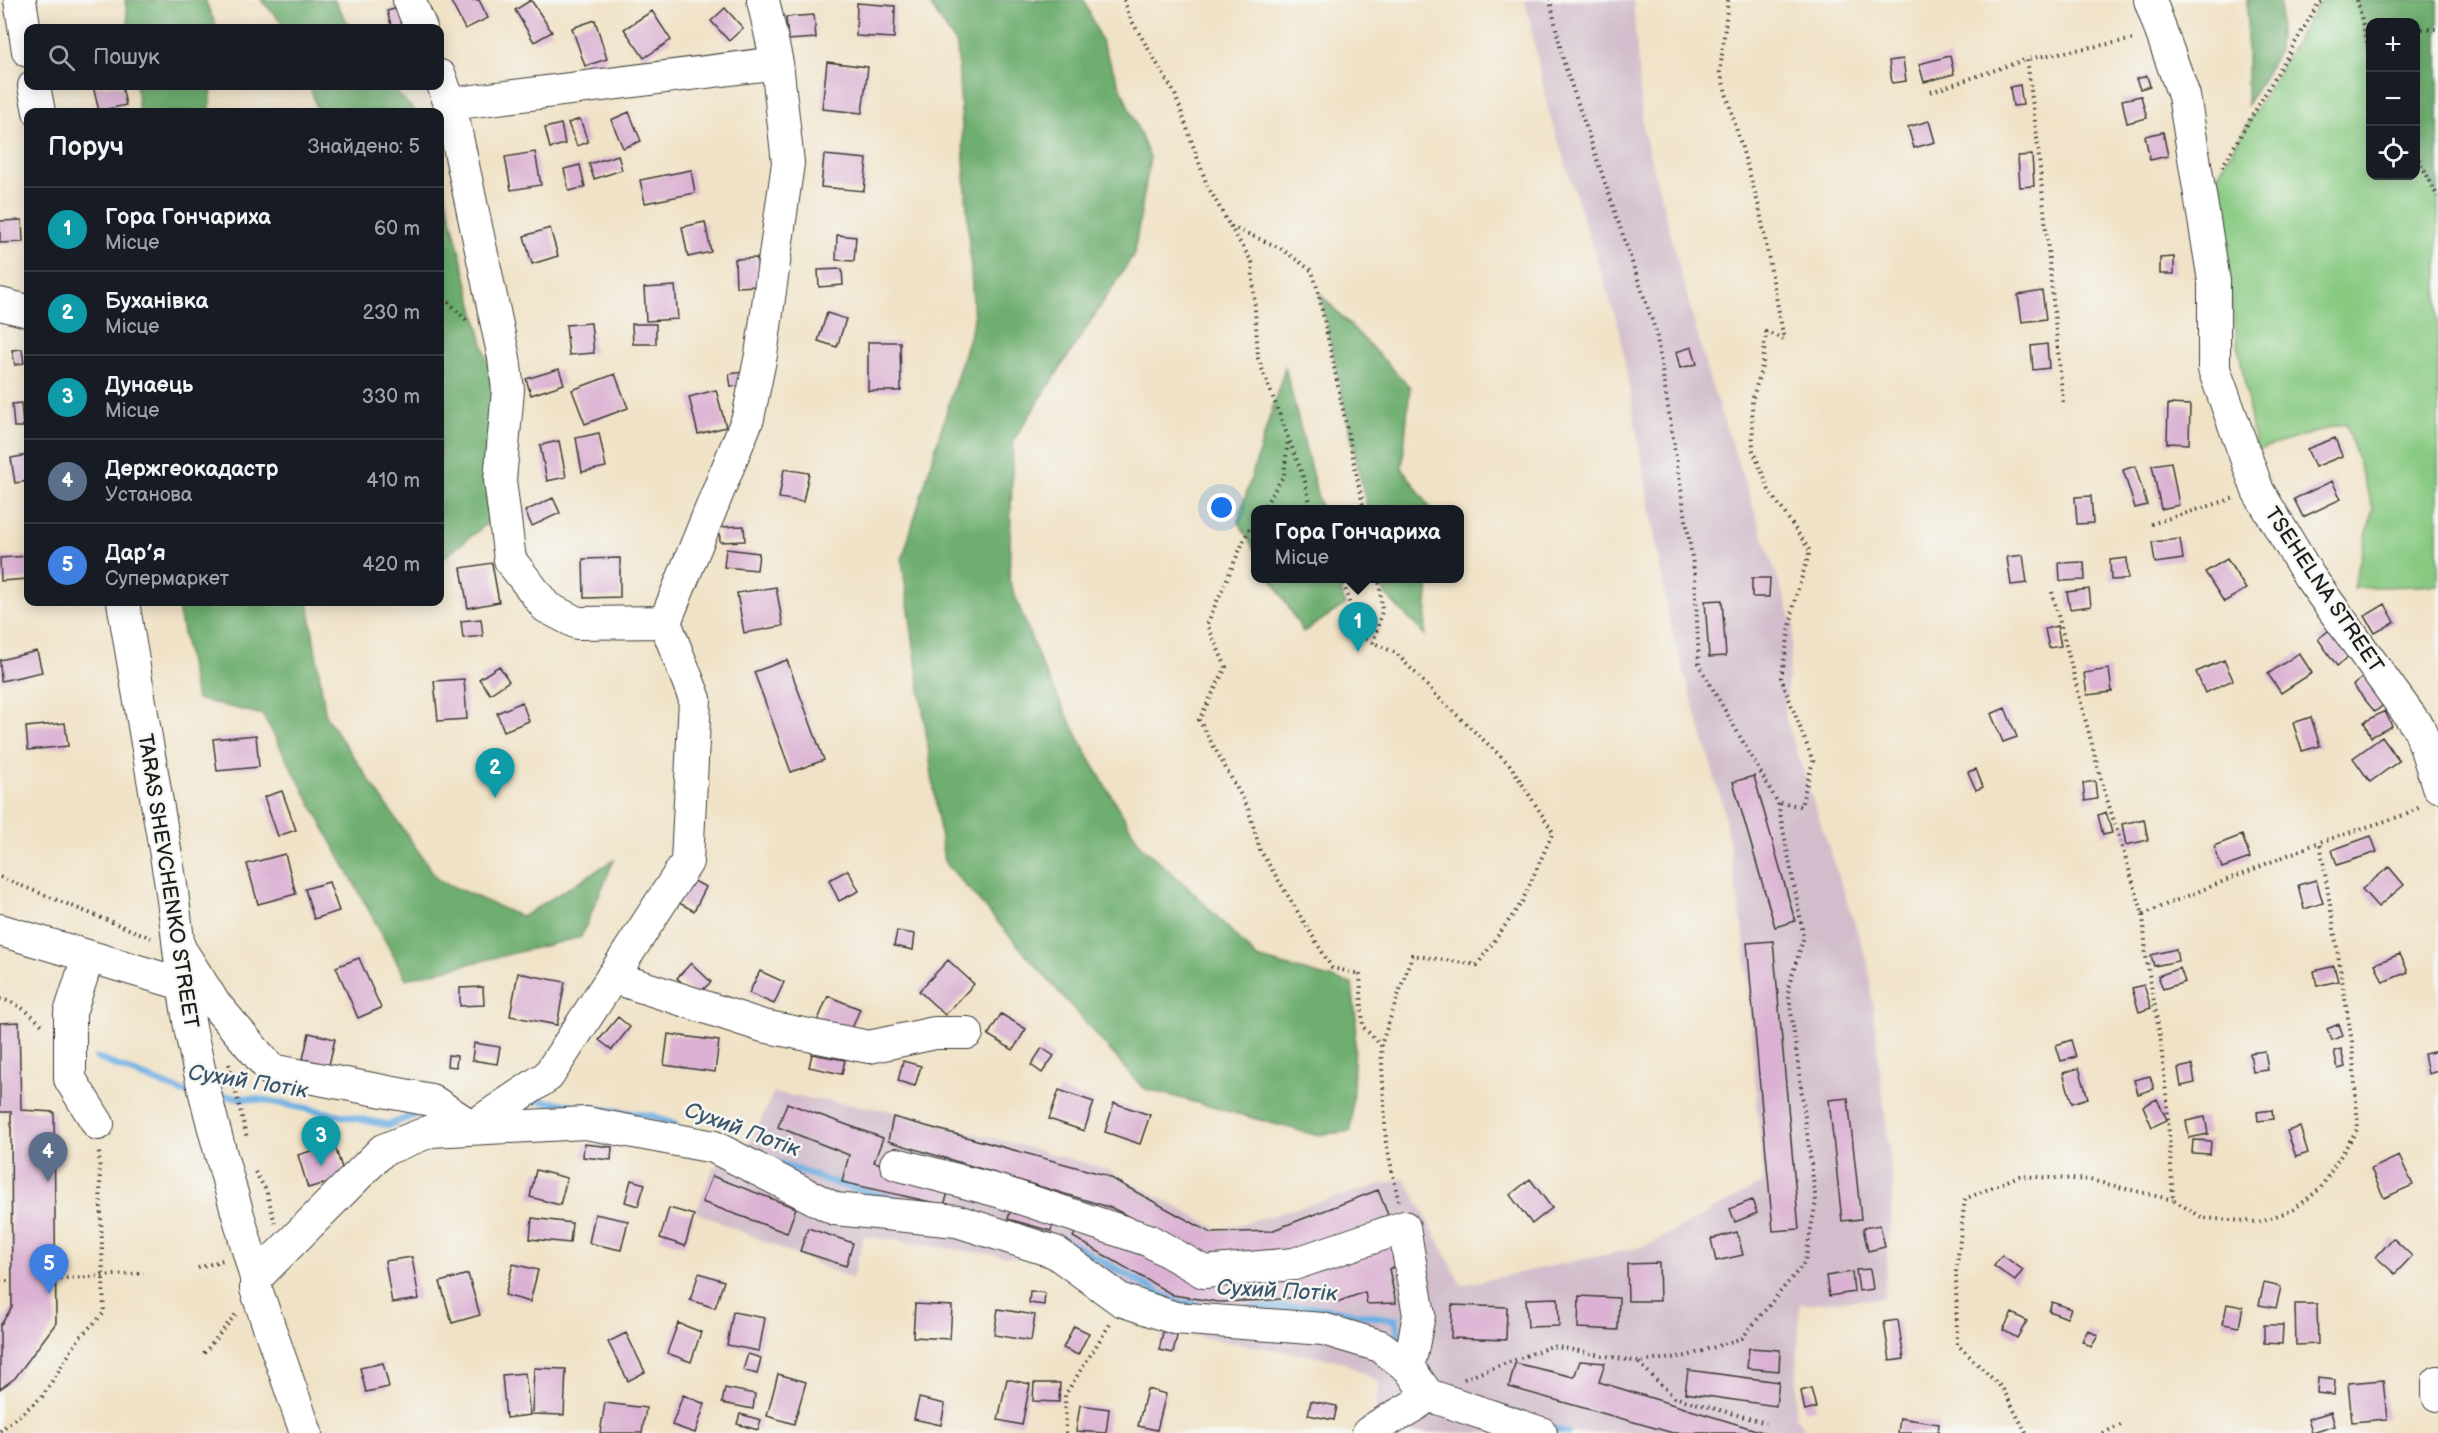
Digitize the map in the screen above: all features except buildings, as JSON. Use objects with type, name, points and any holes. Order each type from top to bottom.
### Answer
[{"type":"street","points":[[20,0],[24,26]]},
{"type":"street","points":[[409,0],[419,24]]},
{"type":"street","points":[[472,1128],[548,1076],[687,861],[695,699],[665,622],[748,417],[761,355],[788,163],[777,63],[763,0]]},
{"type":"street","name":"TSEHELNA STREET","points":[[2150,0],[2184,96],[2214,282],[2214,369],[2258,491],[2309,576],[2420,730],[2433,794]]},
{"type":"street","points":[[665,622],[577,623],[546,608],[510,560],[500,480],[508,390],[504,358],[445,90],[777,63]]},
{"type":"street","points":[[35,90],[38,108]]},
{"type":"street","points":[[0,304],[24,310]]},
{"type":"street","name":"TARAS SHEVCHENKO STREET","points":[[124,606],[180,949],[182,984],[192,1034],[230,1131],[256,1289],[306,1433]]},
{"type":"street","points":[[0,930],[182,984]]},
{"type":"street","points":[[180,949],[214,1003],[271,1070],[431,1100],[472,1128]]},
{"type":"street","points":[[88,957],[70,1013],[70,1079],[98,1124]]},
{"type":"street","points":[[612,976],[763,1026],[869,1047],[934,1033],[967,1033]]},
{"type":"street","points":[[255,1278],[383,1150],[431,1131],[586,1123],[714,1147],[835,1209],[957,1221],[1055,1252],[1121,1300],[1175,1318],[1323,1329],[1380,1346],[1409,1368],[1428,1395],[1542,1433]]},
{"type":"street","points":[[896,1164],[1002,1192],[1148,1240],[1204,1272],[1294,1264],[1404,1227],[1419,1315],[1411,1356]]},
{"type":"street","points":[[2438,1382],[2438,1395]]},
{"type":"street","points":[[1368,1433],[1378,1425],[1419,1403],[1428,1395]]},
{"type":"path","points":[[1124,0],[1130,18],[1175,94],[1207,185],[1252,262],[1258,358],[1305,482],[1311,505]]},
{"type":"path","points":[[1428,1395],[1480,1372],[1552,1346],[1639,1362],[1687,1356],[1742,1338],[1805,1262],[1816,1201],[1788,988],[1804,937],[1778,803],[1699,665],[1695,576],[1656,333],[1563,60],[1550,0]]},
{"type":"path","points":[[1728,0],[1720,72],[1759,207],[1784,339],[1766,332],[1763,363],[1752,401],[1753,450],[1769,490],[1810,551],[1795,599],[1781,678],[1813,761],[1801,806],[1778,803]]},
{"type":"path","points":[[2201,204],[2318,4],[2325,0]]},
{"type":"path","points":[[2357,0],[2366,38]]},
{"type":"path","points":[[2420,29],[2438,29]]},
{"type":"path","points":[[1931,92],[2027,59],[2163,33]]},
{"type":"path","points":[[2027,59],[2063,402]]},
{"type":"path","points":[[2420,163],[2438,197]]},
{"type":"path","points":[[1230,226],[1280,249],[1312,271],[1363,505]]},
{"type":"path","points":[[1265,505],[1284,475],[1288,437]]},
{"type":"path","points":[[2151,524],[2258,491]]},
{"type":"path","points":[[1251,526],[1207,624],[1226,667],[1198,720],[1248,808],[1260,850],[1332,968],[1360,974],[1363,1027],[1380,1045]]},
{"type":"path","points":[[1343,583],[1353,615],[1365,639],[1395,653],[1510,765],[1553,832],[1521,902],[1477,965],[1412,956],[1380,1045],[1386,1142],[1404,1227]]},
{"type":"path","points":[[1373,643],[1382,611],[1379,583]]},
{"type":"path","points":[[2052,592],[2102,783],[2143,914],[2146,956],[2160,1036],[2167,1102],[2173,1200]]},
{"type":"path","points":[[2143,914],[2320,842],[2407,814],[2433,794]]},
{"type":"path","points":[[2026,1433],[2003,1389],[1958,1344],[1956,1272],[1965,1199],[2019,1176],[2090,1180],[2173,1200],[2203,1218],[2259,1222],[2293,1209],[2320,1189],[2358,1128],[2352,1042],[2320,842]]},
{"type":"path","points":[[0,877],[180,949]]},
{"type":"path","points":[[0,999],[8,1000],[27,1011],[48,1031],[70,1045]]},
{"type":"path","points":[[227,1055],[230,1131]]},
{"type":"path","points":[[0,1431],[42,1397],[80,1337],[104,1313],[98,1124]]},
{"type":"path","points":[[60,1279],[144,1273]]},
{"type":"path","points":[[0,1281],[9,1281]]},
{"type":"path","points":[[1066,1433],[1065,1395],[1116,1316],[1121,1300]]},
{"type":"path","points":[[1639,1362],[1674,1397],[1766,1423]]},
{"type":"path","points":[[2103,1433],[2123,1424]]},
{"type":"shaded area","points":[[1525,0],[1633,0],[1643,129],[1708,375],[1794,626],[1784,714],[1868,963],[1893,1187],[1884,1298],[1800,1304],[1795,1417],[1808,1433],[1372,1433],[1380,1383],[1342,1361],[1205,1338],[1116,1316],[1101,1302],[1044,1262],[864,1236],[852,1279],[696,1212],[713,1169],[753,1139],[773,1093],[892,1111],[1107,1169],[1219,1230],[1405,1178],[1462,1285],[1646,1246],[1763,1183],[1744,937],[1723,806],[1669,620],[1619,328],[1548,109]]},
{"type":"green space","points":[[125,0],[205,0],[215,24],[128,24]]},
{"type":"green space","points":[[261,0],[334,0],[349,24],[283,24]]},
{"type":"green space","points":[[927,0],[1084,0],[1150,158],[1134,254],[1013,441],[1009,580],[1041,664],[1089,758],[1141,846],[1188,887],[1257,958],[1352,984],[1356,1019],[1351,1131],[1315,1135],[1143,1088],[944,861],[902,560],[974,320],[957,45]]},
{"type":"green space","points":[[2247,0],[2281,0],[2278,52],[2247,105]]},
{"type":"green space","points":[[2325,0],[2357,0],[2366,37],[2366,180],[2420,180],[2420,162],[2438,197],[2438,585],[2353,588],[2373,509],[2346,423],[2256,450],[2227,278],[2201,204],[2318,4]]},
{"type":"green space","points":[[2357,0],[2438,0],[2438,197],[2420,162],[2420,18],[2366,18],[2366,37]]},
{"type":"green space","points":[[136,90],[212,90],[210,108],[139,108]]},
{"type":"green space","points":[[311,90],[394,90],[412,108],[317,108]]},
{"type":"green space","points":[[444,190],[495,392],[489,522],[444,558]]},
{"type":"green space","points":[[1320,294],[1410,387],[1402,468],[1428,505],[1366,505]]},
{"type":"green space","points":[[1285,367],[1320,505],[1251,505],[1251,543],[1238,521]]},
{"type":"green space","points":[[1274,583],[1339,583],[1345,605],[1303,632]]},
{"type":"green space","points":[[1383,583],[1429,583],[1425,635],[1385,594]]},
{"type":"green space","points":[[178,606],[309,606],[326,717],[438,880],[522,917],[614,860],[581,937],[406,979],[263,715],[196,699]]},
{"type":"waterway","name":"Сухий Потік","points":[[97,1058],[183,1092],[195,1093]]},
{"type":"waterway","name":"Сухий Потік","points":[[212,1095],[264,1100],[389,1125],[427,1110]]},
{"type":"waterway","name":"Сухий Потік","points":[[533,1100],[652,1116],[675,1125]]},
{"type":"waterway","name":"Сухий Потік","points":[[773,1161],[835,1183],[900,1201]]},
{"type":"waterway","name":"Сухий Потік","points":[[1060,1238],[1174,1301],[1197,1305]]},
{"type":"waterway","name":"Сухий Потік","points":[[1241,1308],[1313,1307],[1396,1320],[1400,1348]]},
{"type":"waterway","name":"Сухий Потік","points":[[1547,1427],[1568,1433]]},
{"type":"place","name":"Гора Гончариха","points":[[1358,652]]},
{"type":"place","name":"Буханівка","points":[[495,798]]},
{"type":"place","name":"Дунаець","points":[[321,1166]]},
{"type":"place","name":"Держгеокадастр","points":[[48,1182]]},
{"type":"place","name":"Дар’я","points":[[49,1294]]}]
